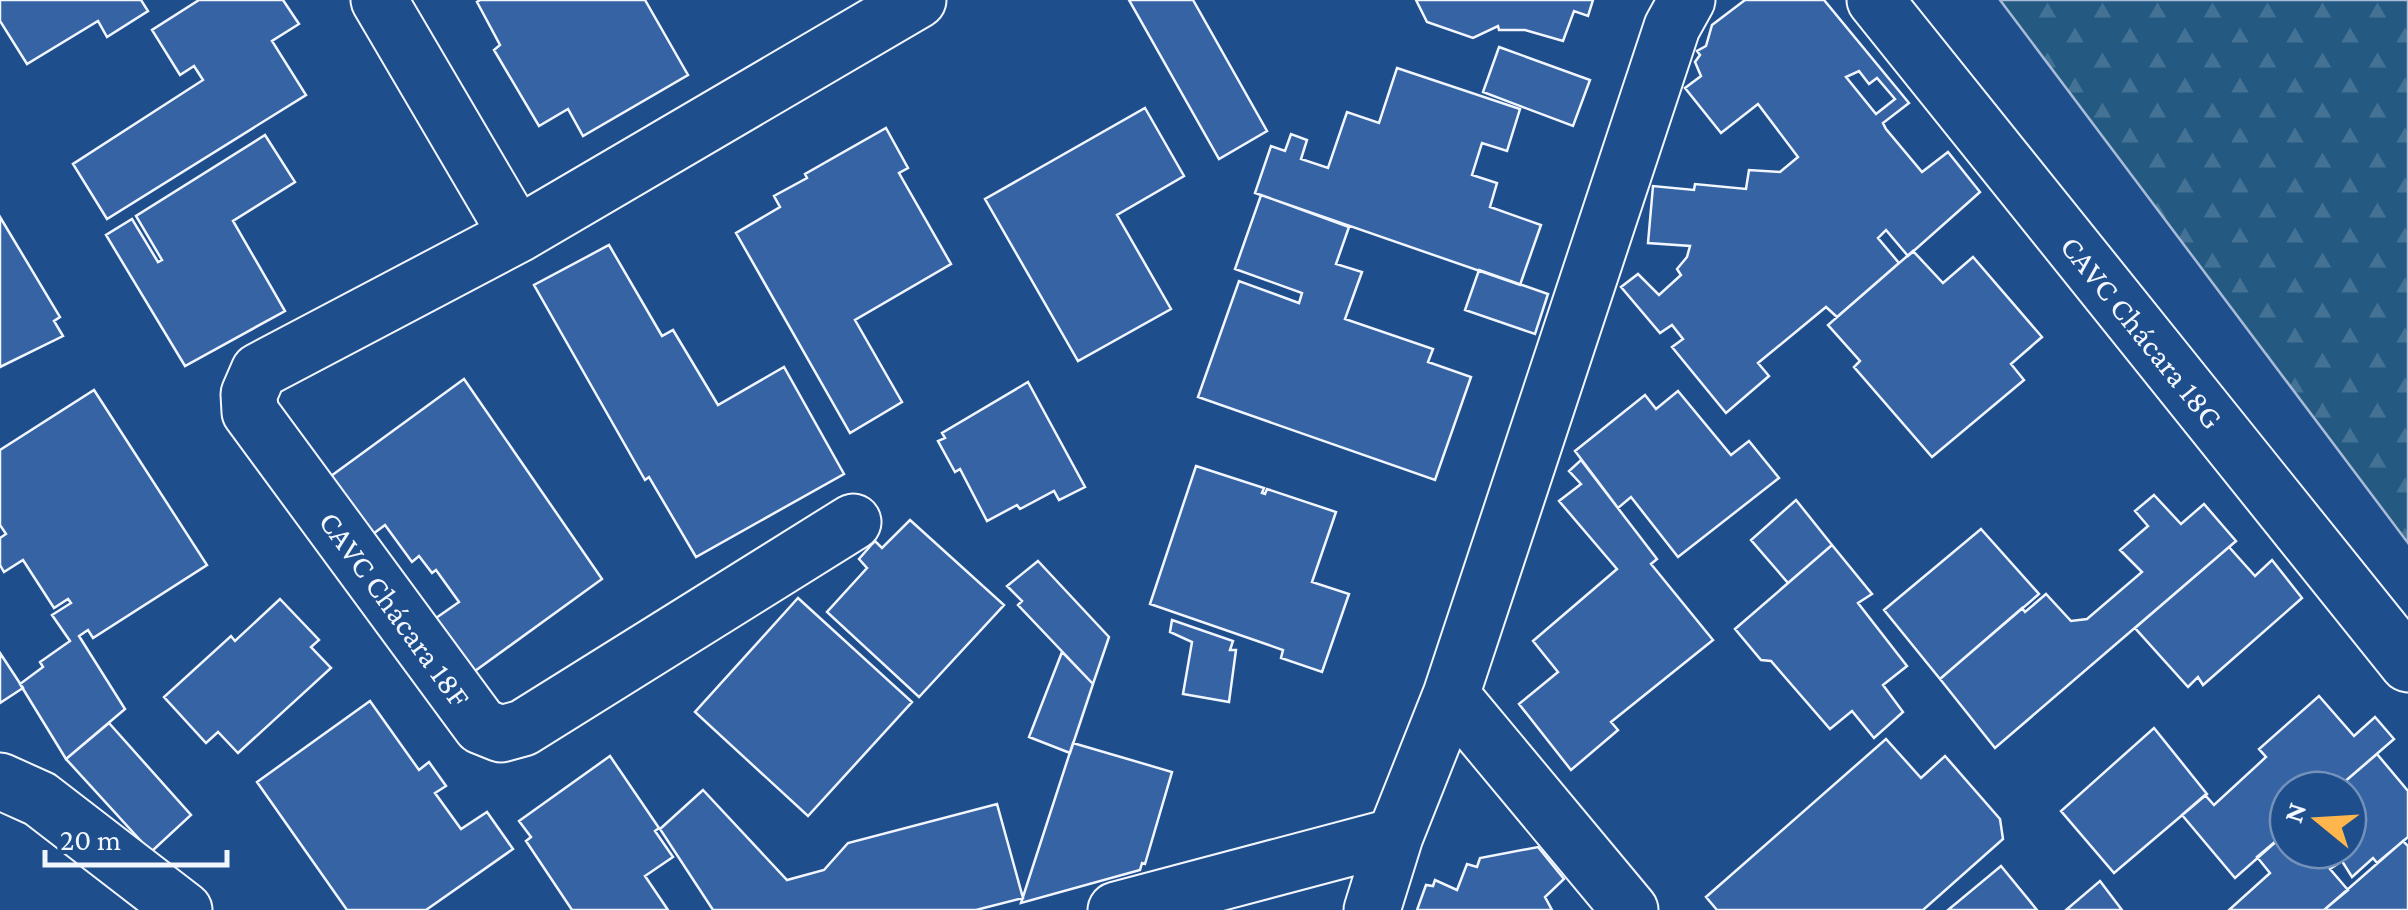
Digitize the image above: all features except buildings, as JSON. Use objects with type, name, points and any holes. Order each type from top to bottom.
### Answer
[{"type":"street","points":[[380,0],[517,235]]},
{"type":"street","name":"CAVC Chácara 18F","points":[[853,522],[523,728],[501,734],[480,726],[250,412],[248,394],[259,371],[517,235],[918,0]]},
{"type":"street","points":[[1372,910],[1395,836],[1450,696],[1672,28],[1687,0]]},
{"type":"street","name":"CAVC Chácara 18G","points":[[1875,0],[2408,664]]},
{"type":"street","points":[[1450,696],[1630,910]]},
{"type":"street","points":[[0,782],[40,800],[184,910]]},
{"type":"street","points":[[1116,910],[1395,836]]},
{"type":"green space","points":[[2000,0],[2408,0],[2408,543]]}]
